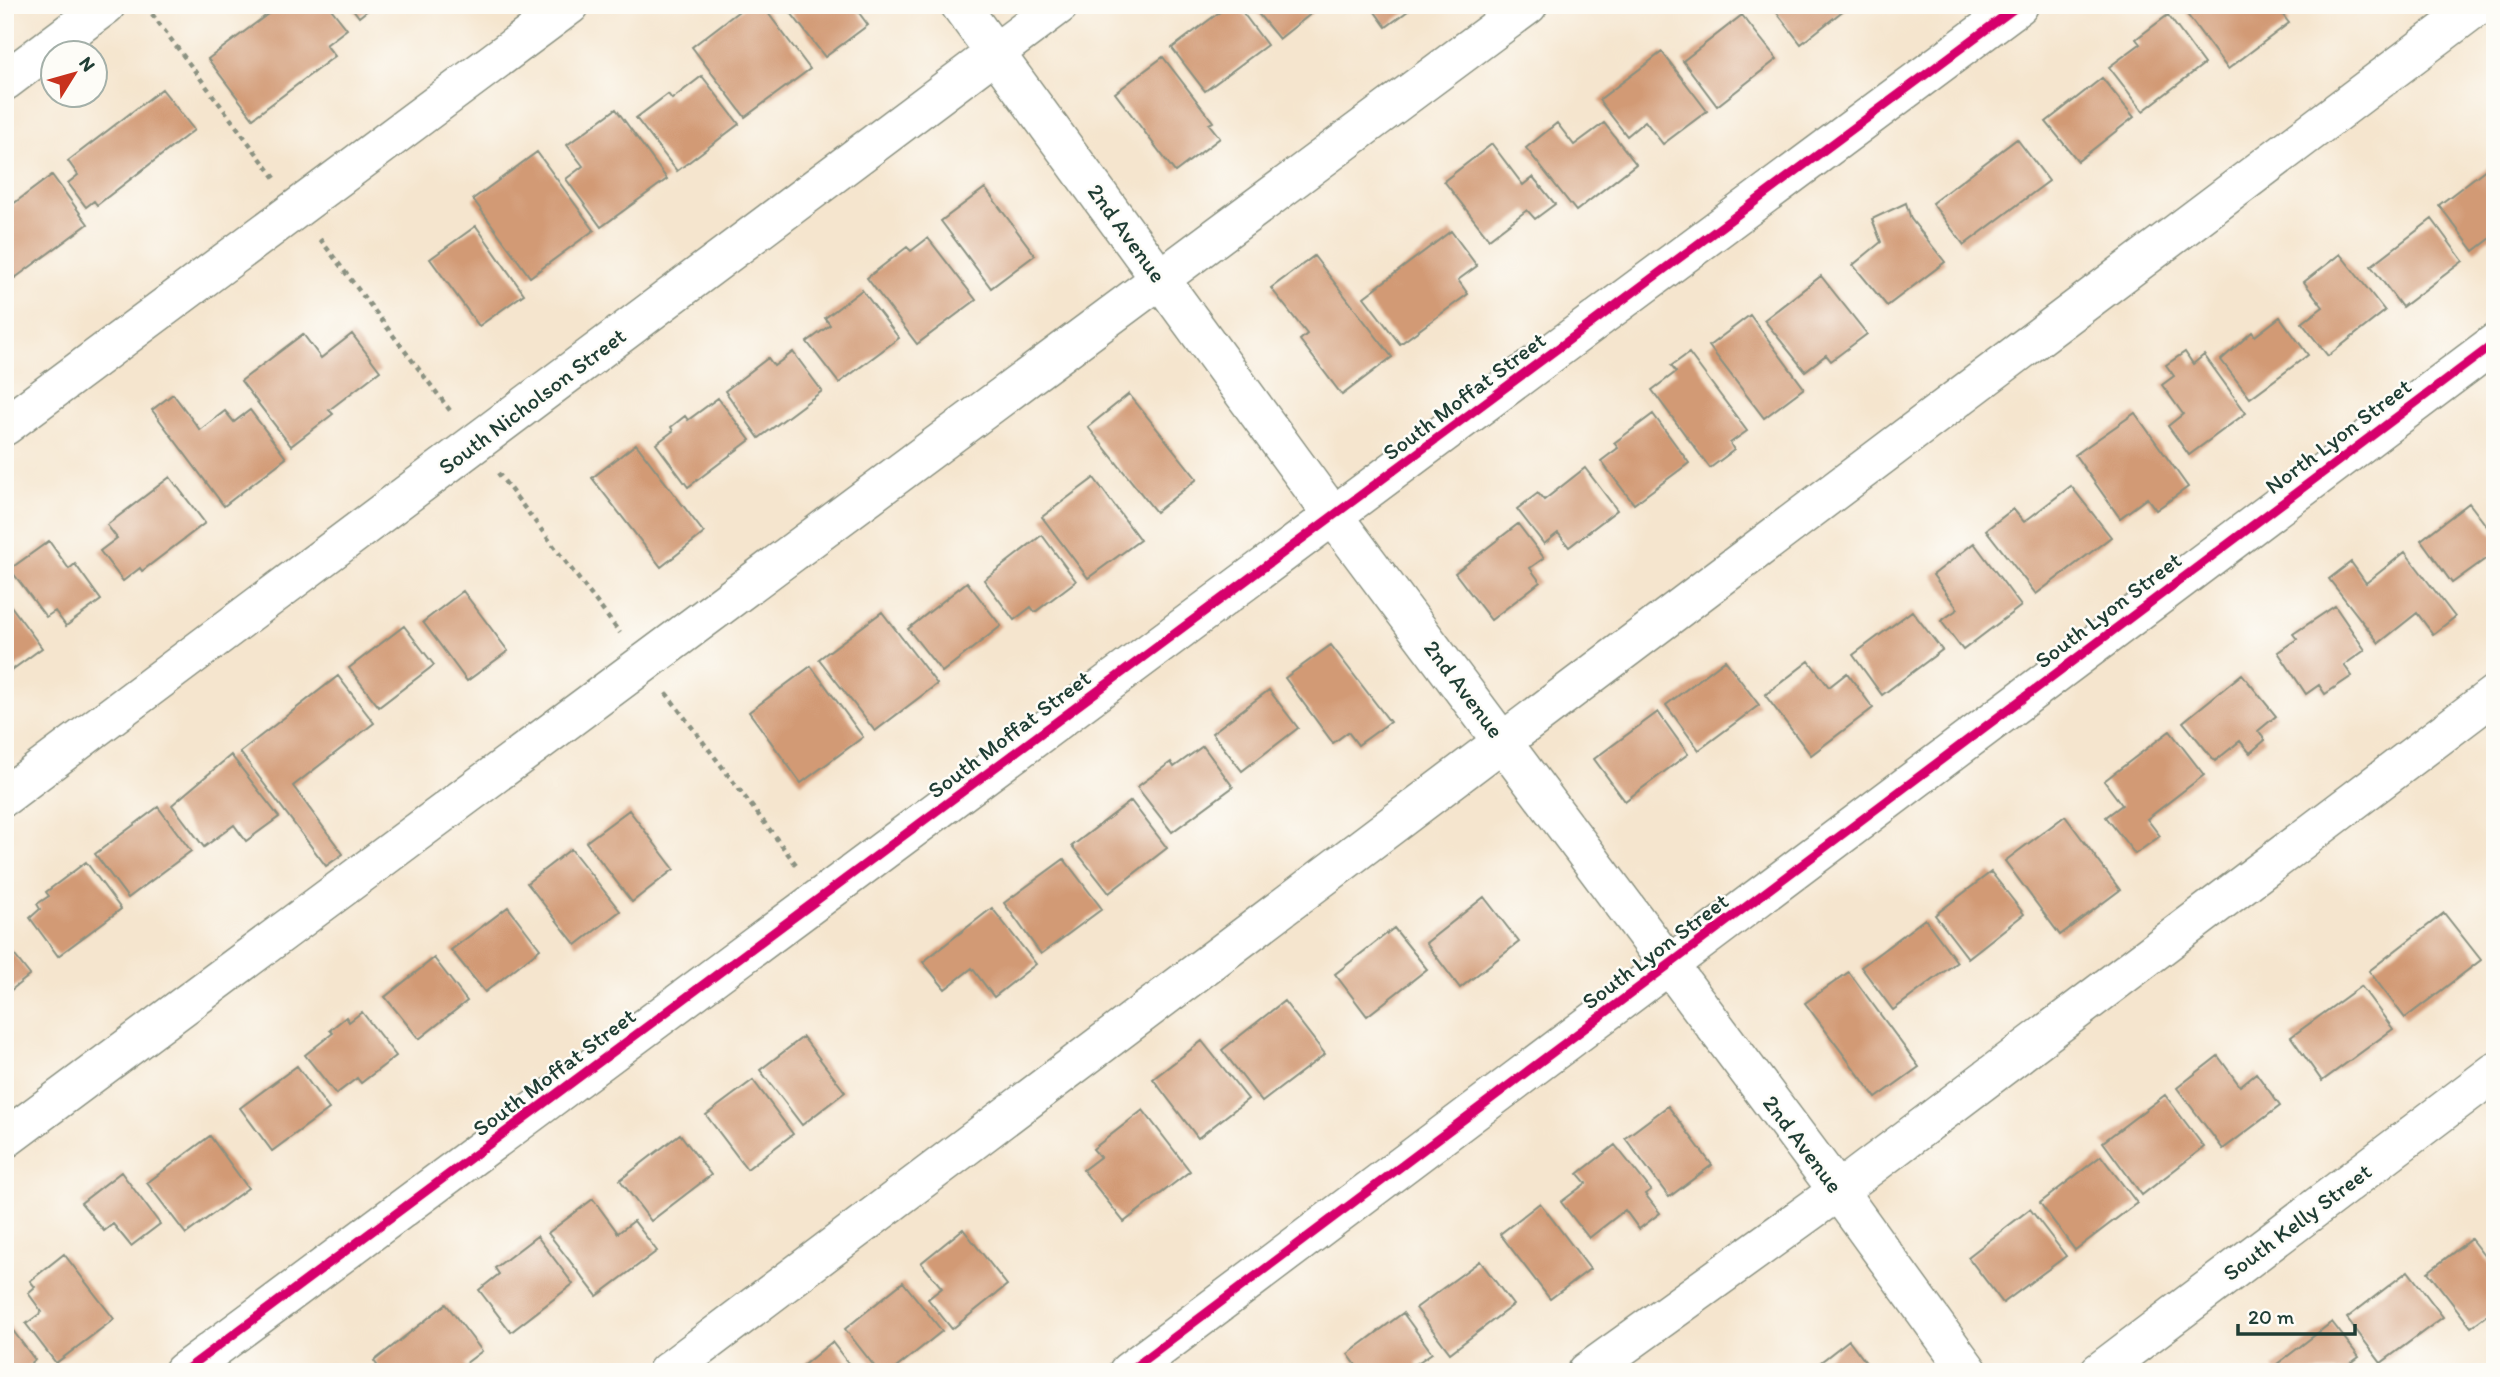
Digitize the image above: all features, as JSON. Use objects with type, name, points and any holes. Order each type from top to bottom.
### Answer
[{"type":"street","points":[[5,81],[106,5]]},
{"type":"street","points":[[5,426],[570,5]]},
{"type":"street","name":"2nd Avenue","points":[[960,5],[1334,517],[1838,1191],[1969,1372]]},
{"type":"street","name":"South Nicholson Street","points":[[5,796],[1059,5]]},
{"type":"street","points":[[5,1139],[1528,5]]},
{"type":"street","name":"South Moffat Street","points":[[183,1372],[2019,5]]},
{"type":"street","points":[[667,1372],[2479,5]]},
{"type":"street","name":"North Lyon Street","points":[[2205,561],[2495,343]]},
{"type":"street","name":"South Lyon Street","points":[[1153,1364],[1669,965],[2205,561]]},
{"type":"street","points":[[1587,1372],[1838,1191],[2495,694]]},
{"type":"street","name":"South Kelly Street","points":[[2099,1372],[2495,1072]]},
{"type":"building","points":[[280,5],[328,5],[347,29],[326,45],[335,56],[253,118],[208,59]]},
{"type":"building","points":[[350,5],[374,5],[359,17]]},
{"type":"building","points":[[747,5],[762,5],[810,69],[745,117],[692,47]]},
{"type":"building","points":[[785,5],[853,5],[868,25],[825,57]]},
{"type":"building","points":[[1229,5],[1237,5],[1267,45],[1205,91],[1172,48]]},
{"type":"building","points":[[1251,5],[1322,5],[1279,39]]},
{"type":"building","points":[[1370,5],[1410,5],[1412,8],[1386,27]]},
{"type":"building","points":[[1771,5],[1850,5],[1801,44]]},
{"type":"building","points":[[2197,5],[2275,5],[2289,23],[2228,69],[2186,13]]},
{"type":"building","points":[[1742,15],[1777,59],[1717,106],[1683,61]]},
{"type":"building","points":[[2168,15],[2204,64],[2143,111],[2109,67],[2140,44],[2136,39]]},
{"type":"building","points":[[1662,52],[1707,111],[1663,144],[1645,121],[1627,136],[1599,100]]},
{"type":"building","points":[[1163,57],[1213,122],[1209,124],[1220,138],[1175,172],[1115,93]]},
{"type":"building","points":[[702,76],[739,124],[677,171],[636,118],[668,94],[672,99]]},
{"type":"building","points":[[2102,78],[2134,117],[2078,161],[2046,122]]},
{"type":"building","points":[[162,89],[194,130],[97,205],[94,201],[86,207],[68,183],[78,175],[68,161]]},
{"type":"building","points":[[616,109],[667,179],[601,227],[566,179],[583,166],[567,145]]},
{"type":"building","points":[[1557,123],[1574,145],[1604,123],[1636,164],[1576,211],[1526,148]]},
{"type":"building","points":[[2017,139],[2049,181],[1964,245],[1932,203]]},
{"type":"building","points":[[1492,144],[1523,185],[1533,177],[1555,204],[1535,219],[1527,210],[1489,239],[1444,181]]},
{"type":"building","points":[[537,152],[594,230],[530,277],[473,199]]},
{"type":"building","points":[[2495,162],[2495,235],[2474,251],[2439,205]]},
{"type":"building","points":[[52,175],[88,224],[15,278],[5,266],[5,210]]},
{"type":"building","points":[[985,188],[1035,255],[991,288],[941,221]]},
{"type":"building","points":[[1906,203],[1911,219],[1945,262],[1887,306],[1853,265],[1881,242],[1872,219]]},
{"type":"building","points":[[2432,219],[2463,261],[2402,307],[2371,266]]},
{"type":"building","points":[[476,226],[524,294],[479,326],[430,259]]},
{"type":"building","points":[[1451,231],[1477,266],[1458,280],[1468,294],[1400,344],[1364,297]]},
{"type":"building","points":[[928,238],[976,300],[917,344],[867,278],[907,247],[911,251]]},
{"type":"building","points":[[2340,254],[2385,311],[2328,356],[2302,323],[2323,307],[2304,282]]},
{"type":"building","points":[[1314,256],[1392,357],[1342,395],[1300,340],[1307,334],[1271,288]]},
{"type":"building","points":[[1821,276],[1867,334],[1831,361],[1826,355],[1805,371],[1764,320]]},
{"type":"building","points":[[862,290],[899,338],[839,383],[807,342],[830,325],[825,318]]},
{"type":"building","points":[[1750,315],[1804,388],[1764,418],[1709,346]]},
{"type":"building","points":[[2280,317],[2308,355],[2250,398],[2221,360],[2252,332],[2255,336]]},
{"type":"building","points":[[303,334],[321,358],[352,334],[380,371],[329,410],[333,414],[291,446],[241,381]]},
{"type":"building","points":[[793,352],[822,391],[759,438],[725,391],[768,358],[774,366]]},
{"type":"building","points":[[2185,352],[2193,364],[2204,355],[2246,413],[2189,455],[2168,426],[2183,414],[2162,385],[2174,376],[2166,365]]},
{"type":"building","points":[[1689,353],[1747,431],[1730,443],[1734,450],[1710,468],[1652,390],[1676,372],[1671,366]]},
{"type":"building","points":[[173,394],[200,430],[225,411],[234,422],[250,410],[286,458],[224,506],[152,410]]},
{"type":"building","points":[[1129,394],[1197,479],[1156,512],[1088,427]]},
{"type":"building","points":[[718,398],[750,440],[688,487],[656,444],[673,431],[671,427],[685,416],[688,420]]},
{"type":"building","points":[[2135,413],[2188,487],[2156,510],[2147,498],[2120,518],[2075,455]]},
{"type":"building","points":[[1653,414],[1689,463],[1634,504],[1601,461],[1618,448],[1614,443]]},
{"type":"building","points":[[636,444],[704,533],[661,567],[592,478]]},
{"type":"building","points":[[1585,468],[1617,510],[1569,547],[1558,533],[1544,544],[1517,509],[1538,493],[1544,500]]},
{"type":"building","points":[[170,477],[205,523],[142,571],[140,568],[123,581],[100,551],[117,538],[107,525]]},
{"type":"building","points":[[1094,478],[1140,540],[1088,578],[1042,517]]},
{"type":"building","points":[[2071,486],[2111,537],[2036,594],[1986,530],[2013,509],[2024,522]]},
{"type":"building","points":[[2469,503],[2495,537],[2495,552],[2452,583],[2421,540]]},
{"type":"building","points":[[1518,524],[1544,558],[1530,568],[1540,582],[1491,620],[1455,573]]},
{"type":"building","points":[[1042,535],[1076,581],[1035,612],[1031,607],[1014,620],[984,580]]},
{"type":"building","points":[[49,541],[69,569],[75,564],[101,600],[66,626],[55,611],[46,617],[10,569]]},
{"type":"building","points":[[1974,543],[2021,606],[1963,650],[1941,621],[1958,609],[1933,575]]},
{"type":"building","points":[[2405,552],[2455,617],[2433,634],[2417,613],[2379,643],[2329,579],[2351,562],[2366,583]]},
{"type":"building","points":[[967,582],[1001,626],[942,672],[908,629]]},
{"type":"building","points":[[463,591],[508,651],[467,681],[423,622]]},
{"type":"building","points":[[5,598],[42,648],[5,675]]},
{"type":"building","points":[[2335,606],[2365,650],[2344,665],[2352,676],[2325,694],[2319,685],[2306,694],[2278,652],[2297,639],[2293,634]]},
{"type":"building","points":[[1912,611],[1942,650],[1882,695],[1853,655]]},
{"type":"building","points":[[882,612],[937,684],[875,731],[819,659]]},
{"type":"building","points":[[404,626],[434,665],[379,707],[349,668]]},
{"type":"building","points":[[1331,645],[1390,722],[1358,745],[1348,732],[1333,743],[1285,678]]},
{"type":"building","points":[[1725,660],[1759,705],[1699,750],[1666,705]]},
{"type":"building","points":[[1809,661],[1829,687],[1847,673],[1873,708],[1811,755],[1765,695]]},
{"type":"building","points":[[811,666],[863,737],[801,783],[749,712]]},
{"type":"building","points":[[2242,674],[2276,716],[2258,731],[2265,740],[2250,753],[2240,741],[2215,761],[2183,722]]},
{"type":"building","points":[[338,676],[374,723],[293,786],[343,854],[326,866],[240,752]]},
{"type":"building","points":[[1269,690],[1298,728],[1242,771],[1212,733]]},
{"type":"building","points":[[1658,712],[1688,754],[1625,801],[1594,759]]},
{"type":"building","points":[[2170,731],[2204,775],[2147,819],[2160,836],[2135,854],[2106,817],[2122,805],[2104,781]]},
{"type":"building","points":[[1203,746],[1233,787],[1172,832],[1137,787],[1171,762],[1174,767]]},
{"type":"building","points":[[231,755],[279,817],[246,841],[234,825],[204,847],[172,805]]},
{"type":"building","points":[[1131,801],[1167,848],[1109,893],[1072,846]]},
{"type":"building","points":[[158,807],[191,851],[128,898],[95,854]]},
{"type":"building","points":[[629,810],[674,869],[632,902],[586,842]]},
{"type":"building","points":[[2065,816],[2120,890],[2060,935],[2005,861]]},
{"type":"building","points":[[571,849],[620,911],[576,945],[527,883]]},
{"type":"building","points":[[1064,859],[1102,909],[1041,954],[1004,903]]},
{"type":"building","points":[[86,862],[121,909],[58,956],[30,918],[40,909],[37,904],[49,896],[46,892]]},
{"type":"building","points":[[1991,872],[2024,914],[1968,958],[1935,915]]},
{"type":"building","points":[[1484,897],[1519,942],[1460,988],[1426,943]]},
{"type":"building","points":[[508,907],[540,949],[485,992],[451,950]]},
{"type":"building","points":[[992,908],[1036,964],[994,997],[972,968],[945,989],[923,962]]},
{"type":"building","points":[[2444,913],[2481,960],[2405,1018],[2369,971]]},
{"type":"building","points":[[1925,919],[1957,962],[1893,1010],[1861,967]]},
{"type":"building","points":[[1394,928],[1427,969],[1367,1016],[1335,974]]},
{"type":"building","points":[[5,943],[30,975],[5,995]]},
{"type":"building","points":[[434,958],[467,1001],[419,1039],[385,997]]},
{"type":"building","points":[[1849,972],[1919,1067],[1876,1098],[1805,1003]]},
{"type":"building","points":[[2361,986],[2393,1029],[2322,1081],[2291,1037]]},
{"type":"building","points":[[1284,1001],[1325,1054],[1262,1102],[1222,1050]]},
{"type":"building","points":[[362,1012],[396,1056],[361,1083],[357,1078],[336,1094],[305,1055],[333,1033],[330,1030],[346,1017],[349,1022]]},
{"type":"building","points":[[803,1037],[845,1092],[802,1125],[760,1070]]},
{"type":"building","points":[[1202,1041],[1248,1099],[1198,1138],[1153,1079]]},
{"type":"building","points":[[2218,1056],[2240,1086],[2256,1073],[2280,1106],[2223,1149],[2177,1088]]},
{"type":"building","points":[[297,1066],[329,1109],[272,1151],[240,1108]]},
{"type":"building","points":[[753,1080],[793,1134],[747,1169],[706,1115]]},
{"type":"building","points":[[2165,1095],[2204,1147],[2142,1195],[2103,1142]]},
{"type":"building","points":[[1668,1106],[1712,1165],[1669,1197],[1625,1138]]},
{"type":"building","points":[[1143,1110],[1190,1171],[1124,1222],[1083,1170],[1100,1157],[1093,1149]]},
{"type":"building","points":[[680,1134],[711,1175],[651,1221],[620,1180]]},
{"type":"building","points":[[210,1136],[248,1188],[186,1234],[147,1183]]},
{"type":"building","points":[[1615,1145],[1651,1190],[1645,1194],[1660,1213],[1639,1229],[1625,1210],[1589,1238],[1561,1202],[1586,1183],[1578,1174]]},
{"type":"building","points":[[2101,1156],[2137,1203],[2075,1250],[2040,1203]]},
{"type":"building","points":[[121,1172],[160,1224],[131,1246],[113,1224],[104,1231],[81,1203]]},
{"type":"building","points":[[593,1199],[618,1233],[634,1221],[657,1251],[597,1296],[548,1233]]},
{"type":"building","points":[[1540,1203],[1590,1269],[1550,1299],[1500,1234]]},
{"type":"building","points":[[2030,1209],[2066,1256],[2003,1303],[1968,1257]]},
{"type":"building","points":[[963,1229],[1007,1285],[952,1329],[928,1299],[942,1288],[921,1263]]},
{"type":"building","points":[[537,1236],[573,1284],[511,1332],[479,1290],[499,1274],[495,1268]]},
{"type":"building","points":[[2471,1239],[2495,1270],[2495,1309],[2471,1327],[2428,1272]]},
{"type":"building","points":[[64,1254],[114,1319],[56,1363],[26,1324],[42,1312],[28,1293],[35,1287],[30,1281]]},
{"type":"building","points":[[1480,1261],[1513,1305],[1450,1353],[1416,1308]]},
{"type":"building","points":[[2408,1271],[2443,1317],[2381,1363],[2347,1318]]},
{"type":"building","points":[[903,1282],[942,1331],[891,1372],[879,1372],[845,1329]]},
{"type":"building","points":[[446,1304],[482,1351],[465,1364],[467,1367],[462,1372],[382,1372],[374,1361]]},
{"type":"building","points":[[1403,1313],[1432,1353],[1416,1364],[1422,1372],[1361,1372],[1348,1354]]},
{"type":"building","points":[[5,1320],[35,1360],[20,1372],[5,1372]]},
{"type":"building","points":[[2332,1322],[2359,1357],[2347,1366],[2352,1372],[2275,1372],[2272,1368]]},
{"type":"building","points":[[1849,1340],[1873,1372],[1808,1372]]},
{"type":"building","points":[[832,1342],[855,1372],[795,1372]]},
{"type":"cycle path","points":[[183,1372],[2019,5]]},
{"type":"cycle path","points":[[1128,1372],[2495,343]]}]
